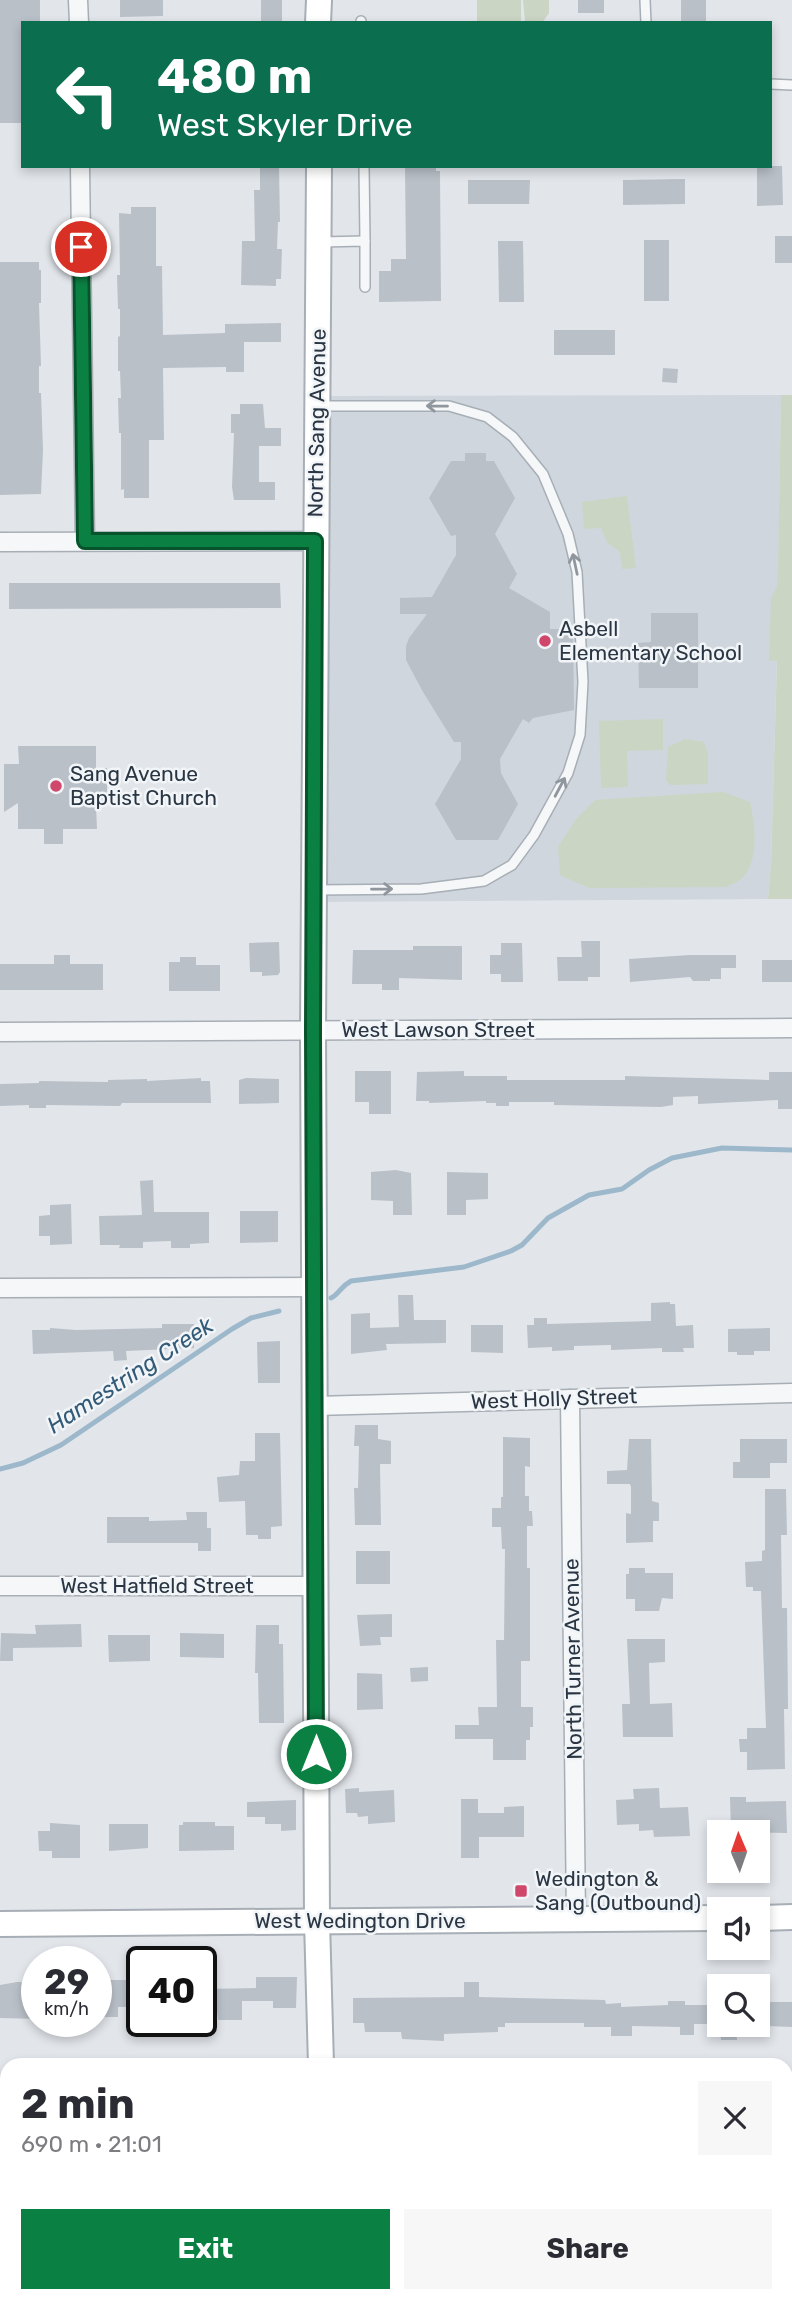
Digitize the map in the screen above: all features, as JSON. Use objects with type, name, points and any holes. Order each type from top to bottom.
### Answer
[{"type":"street","points":[[78,0],[79,21]]},
{"type":"street","points":[[318,0],[318,21]]},
{"type":"street","points":[[80,168],[85,541]]},
{"type":"street","name":"North Sang Avenue","points":[[319,168],[313,1031],[317,1922],[321,2058]]},
{"type":"street","points":[[0,541],[315,541]]},
{"type":"street","name":"West Lawson Street","points":[[0,1032],[792,1028]]},
{"type":"street","points":[[0,1288],[315,1287]]},
{"type":"street","name":"West Holly Street","points":[[315,1406],[792,1393]]},
{"type":"street","name":"North Turner Avenue","points":[[570,1399],[576,1919]]},
{"type":"street","name":"West Hatfield Street","points":[[0,1586],[315,1586]]},
{"type":"street","points":[[770,1918],[792,1917]]},
{"type":"street","name":"West Wedington Drive","points":[[0,1924],[707,1918]]},
{"type":"lane","points":[[645,0],[646,21]]},
{"type":"lane","points":[[772,84],[792,85]]},
{"type":"lane","points":[[364,168],[365,287]]},
{"type":"lane","points":[[319,242],[365,241]]},
{"type":"lane","points":[[314,890],[421,889],[484,881],[512,865],[534,835],[568,773],[580,735],[583,682],[577,572],[568,534],[542,474],[513,437],[487,417],[449,407],[318,406]]},
{"type":"shaded area","name":"Asbell Elementary School","points":[[781,395],[777,656],[768,899],[314,902],[319,396]]},
{"type":"green space","points":[[477,0],[521,0],[521,21],[477,21]]},
{"type":"green space","points":[[523,0],[549,0],[549,13],[543,21],[525,21]]},
{"type":"green space","points":[[781,395],[792,395],[792,899],[768,899],[777,661],[769,661],[771,599],[777,586],[778,570]]},
{"type":"green space","points":[[627,496],[636,568],[622,569],[620,552],[607,542],[601,528],[584,529],[582,502]]},
{"type":"green space","points":[[663,719],[663,750],[627,751],[628,787],[601,788],[599,721]]},
{"type":"green space","points":[[685,739],[704,742],[708,754],[708,784],[670,785],[666,780],[668,747]]},
{"type":"green space","points":[[723,792],[750,802],[753,821],[754,853],[751,863],[747,872],[734,883],[726,887],[589,888],[560,875],[558,847],[576,819],[595,800]]},
{"type":"building","points":[[0,0],[40,0],[40,21],[21,21],[21,123],[0,123]]},
{"type":"building","points":[[120,0],[163,0],[163,16],[120,17]]},
{"type":"building","points":[[261,0],[282,0],[282,21],[261,21]]},
{"type":"building","points":[[578,0],[604,0],[604,13],[578,13]]},
{"type":"building","points":[[681,0],[706,0],[706,21],[681,21]]},
{"type":"building","points":[[782,166],[783,205],[757,206],[757,168]]},
{"type":"building","points":[[260,168],[279,168],[280,222],[277,249],[282,249],[281,279],[276,279],[276,286],[241,285],[242,241],[255,241],[254,190],[260,190]]},
{"type":"building","points":[[405,168],[436,168],[436,171],[440,171],[441,301],[379,302],[379,271],[391,271],[391,259],[406,259]]},
{"type":"building","points":[[685,179],[685,204],[623,205],[623,180]]},
{"type":"building","points":[[468,180],[530,180],[529,204],[468,204]]},
{"type":"building","points":[[131,207],[156,207],[156,266],[162,266],[163,335],[225,333],[225,324],[281,323],[281,342],[244,342],[244,372],[226,372],[226,367],[163,368],[164,440],[149,440],[149,498],[124,498],[124,489],[121,490],[118,398],[121,398],[118,371],[120,309],[117,275],[120,275],[119,213],[131,214]]},
{"type":"building","points":[[775,236],[792,236],[792,263],[775,263]]},
{"type":"building","points":[[644,240],[669,240],[669,301],[644,301]]},
{"type":"building","points":[[498,241],[523,241],[524,302],[499,302]]},
{"type":"building","points":[[0,262],[39,262],[41,270],[41,494],[0,495]]},
{"type":"building","points":[[554,330],[615,330],[615,355],[554,355]]},
{"type":"building","points":[[663,368],[678,369],[677,383],[662,382]]},
{"type":"building","points":[[240,404],[263,404],[265,428],[281,428],[281,446],[259,446],[259,482],[275,482],[275,500],[234,500],[234,433],[231,433],[231,414],[240,414]]},
{"type":"building","points":[[465,453],[486,453],[486,461],[494,461],[515,498],[495,534],[517,574],[509,588],[550,612],[550,629],[573,629],[574,710],[533,718],[529,723],[523,719],[500,759],[501,773],[518,804],[498,840],[456,840],[435,804],[461,759],[461,742],[454,742],[406,660],[409,638],[427,614],[400,614],[400,598],[432,597],[456,555],[456,535],[451,536],[429,498],[451,461],[465,461]]},
{"type":"building","points":[[9,583],[280,583],[281,608],[9,609]]},
{"type":"building","points":[[651,613],[698,613],[698,688],[639,688],[638,643],[651,642]]},
{"type":"building","name":"Sang Avenue Baptist Church","points":[[18,746],[96,746],[96,768],[107,768],[107,806],[96,806],[97,829],[63,829],[63,844],[44,844],[44,829],[18,829],[18,803],[4,812],[4,764],[19,764]]},
{"type":"building","points":[[581,941],[600,941],[600,977],[588,977],[588,981],[558,981],[557,957],[582,957]]},
{"type":"building","points":[[279,942],[278,975],[262,976],[262,972],[250,972],[249,943]]},
{"type":"building","points":[[501,943],[522,943],[523,982],[501,982],[501,974],[490,974],[490,955],[501,955]]},
{"type":"building","points":[[413,946],[462,946],[462,980],[399,978],[399,990],[382,990],[382,984],[352,984],[353,950],[413,950]]},
{"type":"building","points":[[54,955],[70,955],[70,964],[103,964],[103,990],[0,990],[0,964],[54,964]]},
{"type":"building","points":[[736,955],[736,968],[721,968],[721,979],[710,981],[693,981],[690,977],[630,982],[629,959]]},
{"type":"building","points":[[180,957],[196,957],[196,965],[220,965],[220,991],[169,991],[169,962],[180,962]]},
{"type":"building","points":[[762,960],[792,960],[792,982],[762,982]]},
{"type":"building","points":[[355,1071],[391,1071],[391,1114],[369,1114],[369,1102],[355,1102]]},
{"type":"building","points":[[464,1071],[464,1076],[507,1076],[507,1080],[625,1080],[625,1076],[769,1080],[769,1072],[792,1072],[792,1109],[778,1109],[778,1100],[698,1104],[698,1096],[673,1097],[673,1105],[661,1107],[554,1105],[554,1102],[509,1102],[509,1106],[496,1106],[496,1103],[486,1101],[416,1101],[417,1072]]},
{"type":"building","points":[[201,1078],[201,1081],[210,1081],[211,1103],[46,1105],[46,1108],[29,1108],[29,1105],[0,1106],[0,1084]]},
{"type":"building","points":[[279,1079],[279,1103],[239,1104],[239,1080]]},
{"type":"building","points":[[396,1170],[411,1173],[412,1215],[393,1215],[393,1201],[371,1200],[371,1172]]},
{"type":"building","points":[[447,1172],[488,1173],[488,1199],[466,1200],[466,1215],[447,1215]]},
{"type":"building","points":[[153,1180],[154,1212],[209,1212],[209,1243],[190,1244],[190,1248],[171,1248],[171,1241],[143,1242],[143,1248],[100,1245],[99,1216],[142,1215],[140,1181]]},
{"type":"building","points":[[71,1204],[72,1244],[50,1245],[50,1236],[39,1236],[39,1216],[50,1215],[50,1205]]},
{"type":"building","points":[[240,1211],[278,1211],[278,1242],[240,1243]]},
{"type":"building","points":[[398,1295],[413,1295],[414,1320],[446,1320],[446,1343],[386,1344],[387,1350],[351,1354],[351,1314],[370,1313],[370,1328],[399,1327]]},
{"type":"building","points":[[651,1303],[675,1304],[676,1326],[693,1325],[694,1348],[683,1348],[684,1352],[662,1352],[662,1348],[611,1350],[611,1345],[574,1346],[574,1350],[552,1351],[552,1347],[528,1348],[527,1325],[534,1325],[534,1318],[547,1318],[547,1324],[651,1321]]},
{"type":"building","points":[[162,1324],[194,1324],[194,1348],[126,1351],[127,1360],[114,1361],[113,1351],[33,1354],[32,1330],[162,1328]]},
{"type":"building","points":[[471,1325],[503,1325],[503,1353],[471,1352]]},
{"type":"building","points":[[770,1328],[770,1351],[754,1351],[754,1355],[728,1352],[728,1329]]},
{"type":"building","points":[[280,1341],[280,1383],[258,1383],[257,1342]]},
{"type":"building","points":[[355,1425],[378,1425],[378,1439],[391,1441],[391,1464],[380,1464],[381,1525],[355,1525],[354,1488],[358,1488],[359,1446],[354,1446]]},
{"type":"building","points":[[255,1433],[280,1433],[282,1526],[271,1527],[271,1539],[246,1535],[245,1501],[219,1502],[217,1477],[239,1475],[240,1461],[255,1461]]},
{"type":"building","points":[[503,1437],[530,1438],[530,1467],[525,1466],[525,1496],[529,1496],[533,1526],[527,1526],[530,1661],[521,1661],[521,1707],[533,1707],[533,1727],[530,1727],[530,1740],[526,1740],[526,1760],[493,1760],[493,1739],[455,1739],[455,1725],[479,1725],[478,1707],[497,1707],[496,1640],[504,1640],[505,1549],[502,1549],[501,1527],[492,1527],[492,1508],[501,1508],[503,1497]]},
{"type":"building","points":[[629,1439],[651,1439],[652,1501],[659,1503],[659,1521],[653,1521],[653,1542],[626,1543],[626,1513],[631,1514],[631,1487],[630,1484],[607,1484],[607,1471],[627,1470]]},
{"type":"building","points":[[740,1439],[787,1439],[787,1463],[770,1463],[770,1478],[733,1478],[733,1462],[740,1462]]},
{"type":"building","points":[[765,1489],[786,1489],[787,1535],[781,1535],[782,1608],[787,1608],[788,1709],[784,1709],[785,1769],[747,1770],[747,1752],[740,1752],[739,1739],[747,1739],[747,1728],[766,1728],[761,1591],[746,1587],[745,1562],[762,1561],[762,1551],[765,1550]]},
{"type":"building","points":[[186,1512],[207,1512],[207,1528],[211,1528],[211,1551],[198,1551],[198,1543],[107,1543],[107,1517],[149,1517],[149,1521],[187,1520]]},
{"type":"building","points":[[356,1551],[390,1551],[390,1584],[356,1584]]},
{"type":"building","points":[[629,1568],[645,1568],[645,1573],[673,1573],[673,1599],[662,1598],[659,1611],[635,1611],[635,1599],[626,1599],[626,1574],[629,1574]]},
{"type":"building","points":[[392,1614],[392,1637],[380,1637],[381,1645],[360,1646],[357,1615]]},
{"type":"building","points":[[81,1624],[82,1647],[13,1648],[13,1661],[0,1661],[1,1633],[36,1634],[35,1625]]},
{"type":"building","points":[[256,1625],[279,1625],[279,1644],[283,1644],[284,1723],[259,1723],[258,1673],[255,1673]]},
{"type":"building","points":[[180,1633],[224,1634],[224,1658],[180,1657]]},
{"type":"building","points":[[108,1635],[150,1635],[150,1661],[109,1662]]},
{"type":"building","points":[[627,1639],[665,1639],[665,1662],[649,1663],[650,1704],[672,1703],[673,1737],[623,1737],[622,1704],[630,1704]]},
{"type":"building","points":[[428,1667],[428,1681],[411,1682],[410,1668]]},
{"type":"building","points":[[357,1673],[382,1674],[383,1709],[357,1710]]},
{"type":"building","points":[[359,1788],[359,1792],[394,1790],[395,1822],[368,1824],[368,1816],[358,1817],[357,1813],[346,1813],[345,1789]]},
{"type":"building","points":[[659,1788],[660,1808],[688,1807],[690,1836],[654,1837],[653,1830],[639,1831],[639,1824],[617,1825],[616,1800],[634,1799],[633,1789]]},
{"type":"building","points":[[730,1797],[746,1797],[746,1802],[786,1801],[787,1833],[770,1833],[770,1820],[731,1820]]},
{"type":"building","points":[[461,1799],[478,1799],[478,1813],[504,1813],[504,1807],[524,1806],[524,1837],[479,1837],[479,1858],[461,1858]]},
{"type":"building","points":[[296,1800],[296,1830],[281,1831],[281,1824],[265,1824],[265,1817],[247,1817],[247,1802]]},
{"type":"building","points":[[183,1822],[215,1822],[215,1826],[234,1826],[234,1850],[179,1851],[179,1825],[183,1825]]},
{"type":"building","points":[[50,1823],[80,1825],[80,1858],[52,1858],[52,1851],[39,1851],[38,1831],[50,1831]]},
{"type":"building","points":[[109,1824],[148,1824],[148,1848],[109,1851]]},
{"type":"building","points":[[256,1977],[297,1977],[296,2008],[273,2008],[273,2001],[242,2001],[242,2020],[218,2020],[217,1989],[256,1988]]},
{"type":"building","points":[[112,1980],[126,1980],[126,2007],[118,2007],[118,2017],[112,2017]]},
{"type":"building","points":[[21,1982],[21,2019],[0,2018],[0,1985]]},
{"type":"building","points":[[464,1982],[479,1982],[479,1997],[605,2000],[606,2004],[621,2003],[621,2007],[668,2005],[668,2001],[685,2001],[685,2005],[707,2005],[707,2024],[694,2024],[694,2035],[680,2035],[680,2027],[632,2026],[632,2036],[611,2036],[611,2027],[584,2027],[584,2023],[505,2023],[505,2027],[498,2027],[498,2032],[444,2034],[444,2041],[402,2039],[401,2032],[365,2032],[364,2023],[353,2023],[353,1998],[464,1997]]},
{"type":"building","points":[[770,2002],[792,2002],[792,2027],[770,2026]]},
{"type":"building","points":[[721,2037],[737,2037],[737,2040],[721,2040]]},
{"type":"waterway","name":"Hamestring Creek","points":[[331,1298],[351,1281],[464,1267],[511,1251],[522,1245],[548,1218],[589,1195],[622,1189],[672,1158],[722,1148],[792,1150]]},
{"type":"waterway","name":"Hamestring Creek","points":[[0,1469],[23,1463],[61,1445],[232,1329],[251,1318],[279,1311]]},
{"type":"place","name":"Asbell Elementary School","points":[[545,641]]},
{"type":"place","name":"Sang Avenue Baptist Church","points":[[56,786]]},
{"type":"place","name":"Wedington & Sang (Outbound)","points":[[521,1891]]},
{"type":"route","points":[[81,247],[85,541],[315,541],[313,1031],[316,1754]]}]
